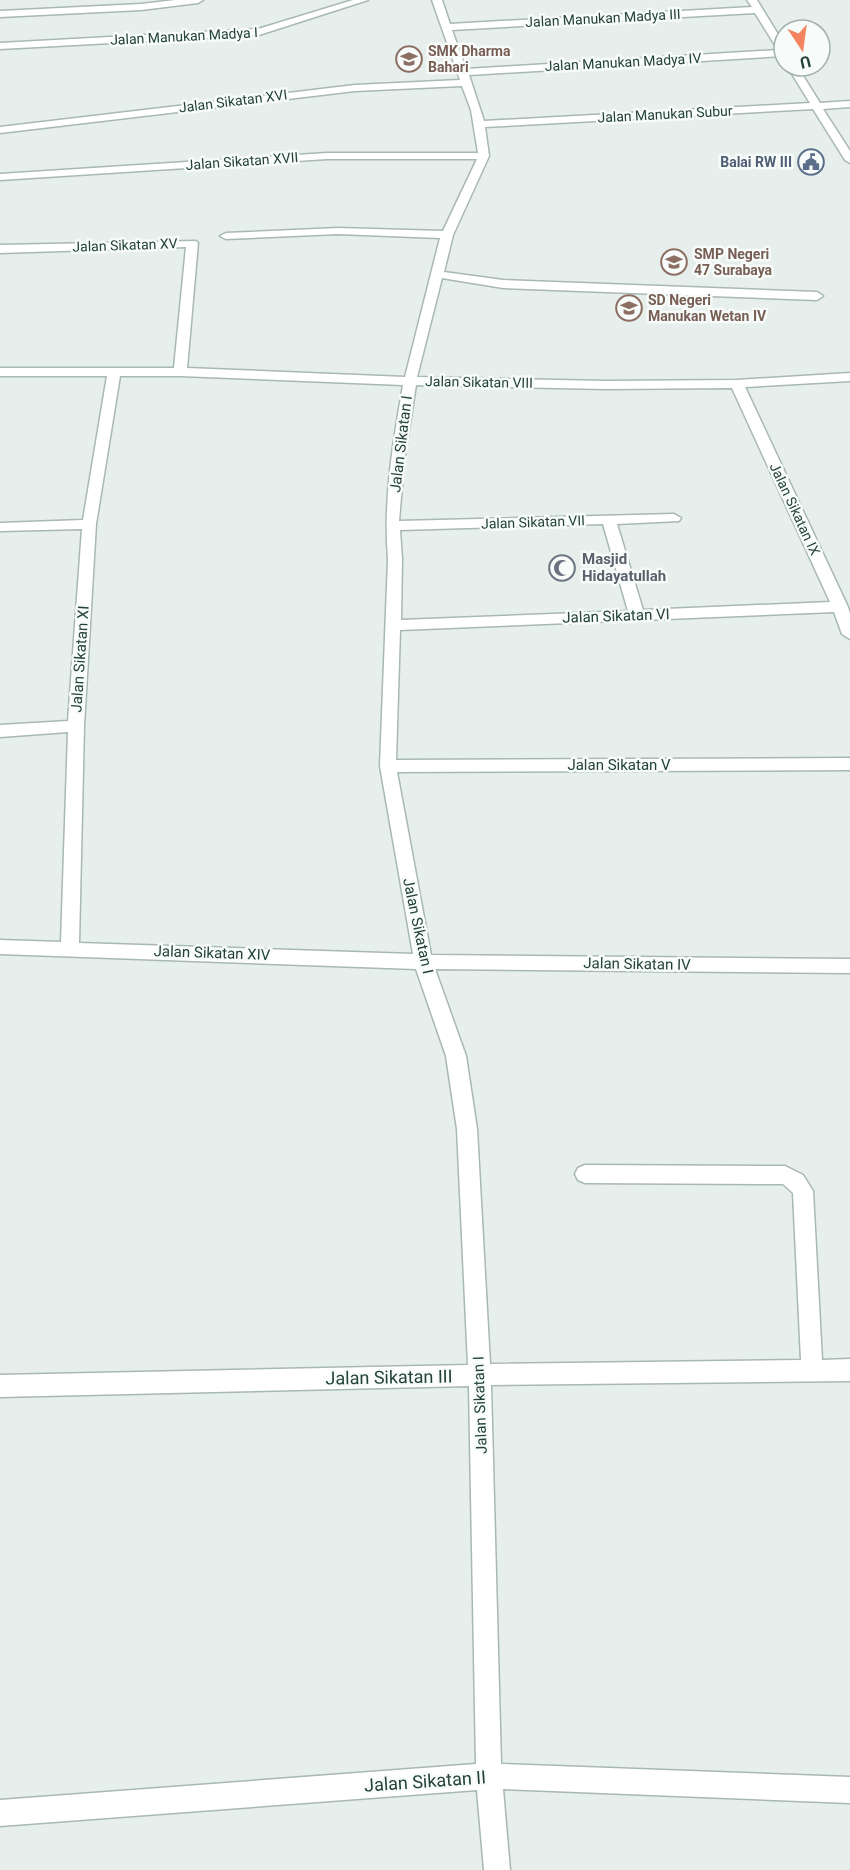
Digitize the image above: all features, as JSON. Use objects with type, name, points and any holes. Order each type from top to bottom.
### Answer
[{"type":"street","points":[[0,14],[141,7],[198,0]]},
{"type":"street","name":"Jalan Manukan Madya I","points":[[0,46],[259,32],[363,0]]},
{"type":"street","points":[[437,0],[480,124],[484,156]]},
{"type":"street","points":[[752,0],[772,33]]},
{"type":"street","name":"Jalan Manukan Madya III","points":[[448,27],[758,10]]},
{"type":"street","name":"Jalan Manukan Madya IV","points":[[465,77],[772,54]]},
{"type":"street","name":"Jalan Sikatan XVI","points":[[0,130],[465,77]]},
{"type":"street","points":[[800,78],[850,160]]},
{"type":"street","name":"Jalan Manukan Subur","points":[[480,124],[850,104]]},
{"type":"street","name":"Jalan Sikatan XVII","points":[[0,177],[327,156],[484,156]]},
{"type":"street","name":"Jalan Sikatan I","points":[[484,156],[447,235],[410,381],[397,462],[392,526],[395,559],[388,766],[423,962],[456,1056],[467,1130],[480,1375],[489,1776],[497,1870]]},
{"type":"street","points":[[226,236],[338,231],[447,235]]},
{"type":"street","name":"Jalan Sikatan XV","points":[[0,249],[192,243],[180,372]]},
{"type":"street","points":[[436,274],[503,284],[817,296]]},
{"type":"street","name":"Jalan Sikatan VIII","points":[[0,372],[180,372],[410,381],[606,385],[737,384],[850,377]]},
{"type":"street","name":"Jalan Sikatan XI","points":[[70,948],[76,726],[89,524],[114,372]]},
{"type":"street","name":"Jalan Sikatan IX","points":[[737,384],[840,607],[850,634]]},
{"type":"street","name":"Jalan Sikatan VII","points":[[392,526],[674,518]]},
{"type":"street","points":[[608,519],[637,615]]},
{"type":"street","points":[[0,527],[89,524]]},
{"type":"street","name":"Jalan Sikatan VI","points":[[393,625],[840,607]]},
{"type":"street","points":[[0,731],[76,726]]},
{"type":"street","name":"Jalan Sikatan V","points":[[388,766],[850,764]]},
{"type":"street","name":"Jalan Sikatan XIV","points":[[0,947],[423,962]]},
{"type":"street","name":"Jalan Sikatan IV","points":[[423,962],[850,966]]},
{"type":"street","points":[[585,1174],[785,1174],[796,1181],[803,1191],[812,1370]]},
{"type":"street","name":"Jalan Sikatan III","points":[[0,1386],[480,1375],[850,1370]]},
{"type":"street","name":"Jalan Sikatan II","points":[[0,1813],[489,1776],[850,1790]]},
{"type":"place","name":"SMK Dharma Bahari","points":[[409,59]]},
{"type":"place","name":"Balai RW III","points":[[811,162]]},
{"type":"place","name":"SMP Negeri 47 Surabaya","points":[[674,262]]},
{"type":"place","name":"SD Negeri Manukan Wetan IV","points":[[629,308]]},
{"type":"place","name":"Masjid Hidayatullah","points":[[562,568]]}]
